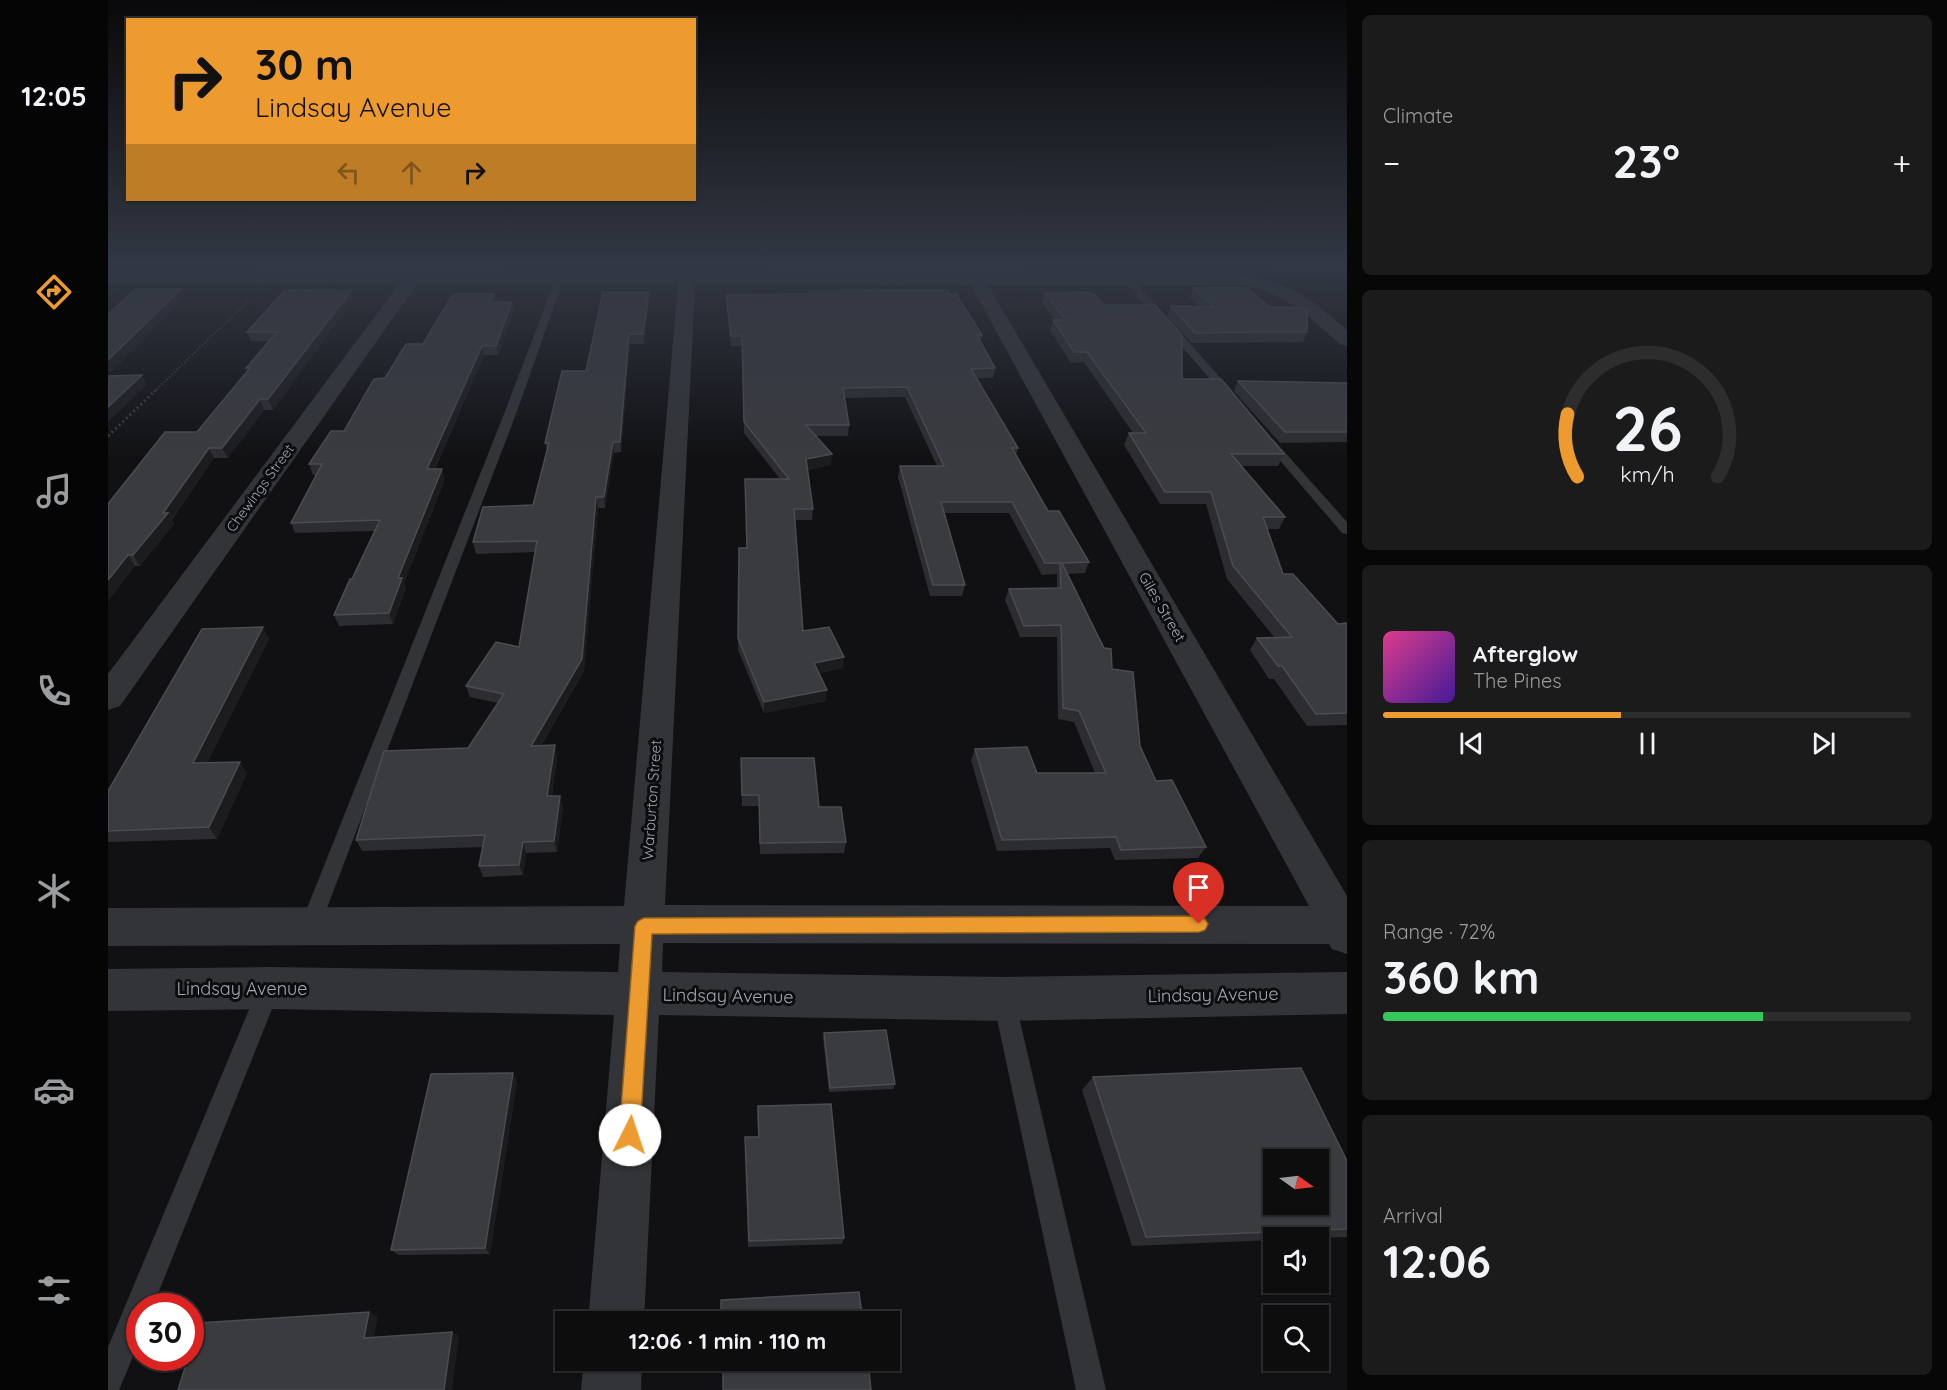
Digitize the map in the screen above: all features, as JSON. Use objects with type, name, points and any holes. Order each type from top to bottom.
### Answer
[{"type":"street","name":"Chewings Street","points":[[108,698],[375,329]]},
{"type":"street","name":"Warburton Street","points":[[617,1311],[684,329]]},
{"type":"street","name":"Giles Street","points":[[1004,329],[1345,928]]},
{"type":"street","points":[[1334,329],[1347,340]]},
{"type":"street","points":[[108,927],[974,923],[1345,928]]},
{"type":"street","name":"Lindsay Avenue","points":[[108,990],[269,988],[1004,999],[1347,993]]},
{"type":"street","points":[[611,1390],[613,1371]]},
{"type":"lane","points":[[310,926],[542,329]]},
{"type":"lane","points":[[1171,329],[1238,405]]},
{"type":"lane","points":[[1261,431],[1347,530]]},
{"type":"lane","points":[[108,1382],[269,988]]},
{"type":"lane","points":[[1004,999],[1091,1390]]},
{"type":"path","points":[[108,436],[219,329]]},
{"type":"building","points":[[108,329],[140,329],[108,360]]},
{"type":"building","points":[[250,329],[322,329],[268,399],[260,399],[222,448],[209,448],[163,513],[168,513],[133,555],[128,555],[108,580],[108,504],[165,432],[197,432],[277,332],[247,332]]},
{"type":"building","points":[[432,329],[502,329],[496,346],[482,346],[427,469],[442,469],[398,578],[402,578],[389,613],[334,615],[380,520],[291,523],[322,464],[309,464],[331,431],[344,431],[374,379],[385,378],[406,344],[423,344]]},
{"type":"building","points":[[595,329],[644,329],[643,334],[629,334],[620,442],[613,442],[604,497],[596,497],[582,659],[531,746],[555,745],[547,796],[560,796],[554,841],[523,842],[519,865],[479,866],[485,835],[356,840],[384,751],[468,748],[504,694],[466,686],[496,642],[519,647],[537,541],[473,542],[483,507],[533,505],[549,443],[545,443],[562,371],[586,371]]},
{"type":"building","points":[[730,329],[978,329],[982,335],[977,335],[995,368],[971,369],[1018,448],[1012,448],[1048,511],[1059,511],[1089,562],[1062,563],[1104,648],[1111,649],[1112,669],[1133,672],[1140,746],[1156,781],[1172,780],[1206,847],[1121,850],[1116,837],[1002,840],[975,749],[1027,747],[1037,773],[1106,773],[1079,711],[1063,708],[1061,625],[1024,626],[1009,589],[1061,588],[1060,563],[1045,563],[1012,502],[941,502],[965,585],[933,585],[900,466],[944,466],[907,387],[843,388],[849,425],[806,425],[832,454],[806,459],[813,509],[794,509],[803,631],[829,627],[844,657],[814,663],[827,690],[764,702],[738,638],[739,548],[747,548],[745,479],[789,479],[744,422],[742,336],[731,336]]},
{"type":"building","points":[[1059,329],[1176,329],[1182,335],[1182,379],[1221,379],[1284,454],[1231,454],[1285,517],[1263,517],[1283,574],[1293,574],[1338,624],[1347,623],[1347,713],[1316,714],[1282,666],[1278,666],[1257,638],[1292,637],[1233,566],[1211,492],[1165,492],[1129,433],[1146,433],[1087,352],[1074,352]]},
{"type":"building","points":[[1191,329],[1307,329],[1307,332],[1195,333]]},
{"type":"building","points":[[142,375],[108,407],[108,376]]},
{"type":"building","points":[[1238,381],[1347,383],[1347,432],[1285,432]]},
{"type":"building","points":[[263,627],[193,763],[240,762],[209,827],[108,831],[108,791],[202,629]]},
{"type":"building","points":[[741,758],[814,758],[819,807],[841,807],[846,842],[760,843],[759,795],[742,795]]},
{"type":"building","points":[[886,1030],[895,1084],[830,1088],[824,1033]]},
{"type":"building","points":[[1301,1068],[1347,1161],[1347,1229],[1263,1227],[1263,1232],[1146,1237],[1093,1077]]},
{"type":"building","points":[[513,1073],[485,1248],[391,1250],[431,1074]]},
{"type":"building","points":[[831,1104],[844,1238],[749,1241],[745,1137],[759,1137],[758,1106]]},
{"type":"building","points":[[859,1292],[862,1311],[721,1311],[721,1300]]},
{"type":"building","points":[[369,1312],[364,1338],[452,1332],[444,1390],[178,1390],[184,1371],[204,1371],[204,1323]]},
{"type":"building","points":[[723,1371],[869,1371],[871,1390],[723,1390]]},
{"type":"route","points":[[630,1135],[644,926],[1199,924]]}]
